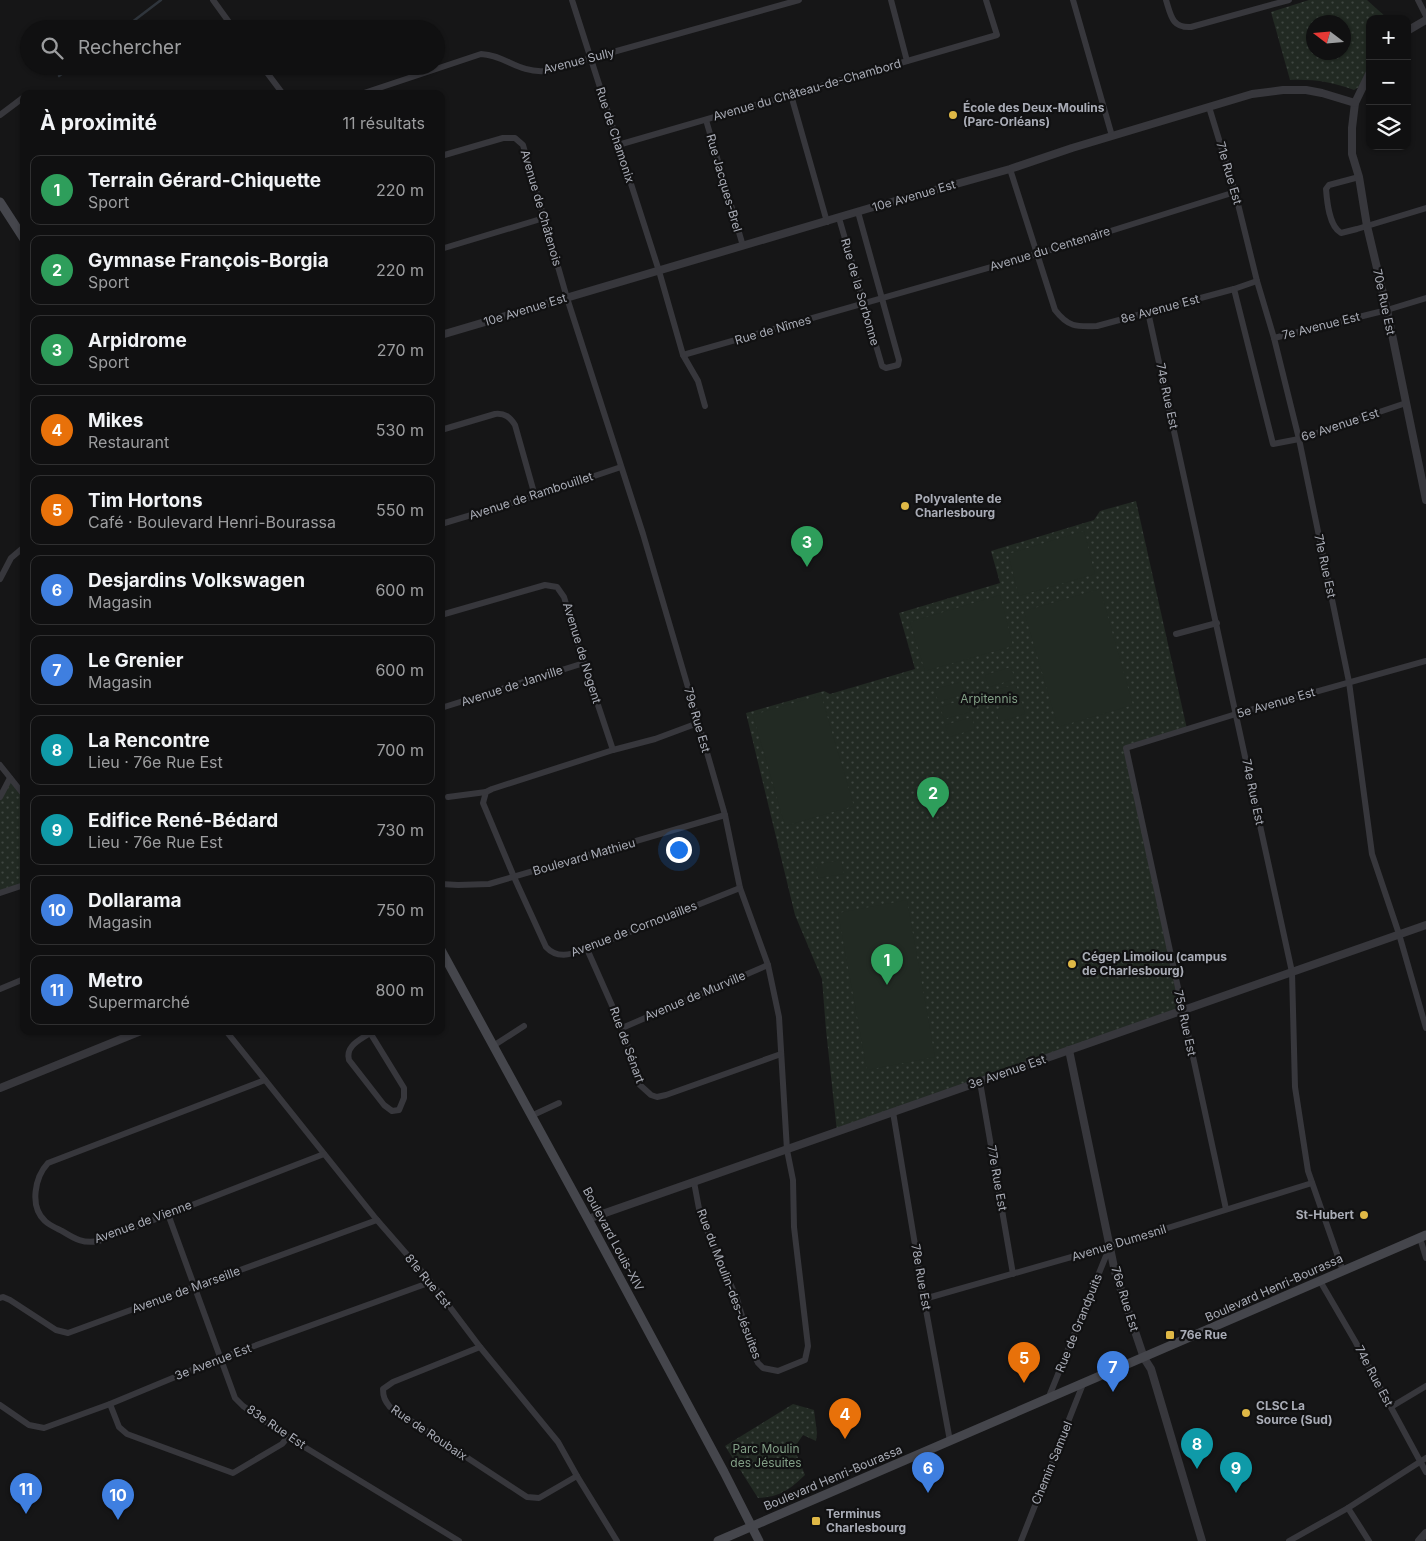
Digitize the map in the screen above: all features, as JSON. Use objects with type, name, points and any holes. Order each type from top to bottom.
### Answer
[{"type":"main road","points":[[0,202],[20,233]]},
{"type":"main road","name":"Boulevard Louis-XIV","points":[[445,958],[588,1219],[759,1541]]},
{"type":"main road","name":"Boulevard Henri-Bourassa","points":[[718,1541],[1423,1237]]},
{"type":"street","points":[[213,0],[227,20]]},
{"type":"street","name":"Rue de Chamonix","points":[[572,0],[659,271]]},
{"type":"street","name":"Avenue Sully","points":[[445,66],[480,54],[496,56],[521,68],[537,71],[591,59],[799,0]]},
{"type":"street","points":[[891,0],[907,61]]},
{"type":"street","name":"Avenue du Château-de-Chambord","points":[[618,145],[996,35],[986,0]]},
{"type":"street","points":[[1073,0],[1112,136]]},
{"type":"street","points":[[1166,0],[1177,26],[1191,27],[1289,0]]},
{"type":"street","points":[[1418,0],[1426,16]]},
{"type":"street","points":[[1411,29],[1426,20]]},
{"type":"street","points":[[269,75],[280,90]]},
{"type":"street","name":"Avenue Sully","points":[[373,90],[418,75]]},
{"type":"street","points":[[1355,103],[1366,80]]},
{"type":"street","name":"10e Avenue Est","points":[[445,334],[1010,169],[1252,94],[1283,90],[1306,90],[1355,103]]},
{"type":"street","points":[[791,95],[826,222]]},
{"type":"street","points":[[0,115],[20,100]]},
{"type":"street","name":"70e Rue Est","points":[[1355,103],[1352,128],[1352,154],[1359,177],[1406,403],[1424,479],[1426,500]]},
{"type":"street","name":"71e Rue Est","points":[[1209,107],[1235,192],[1299,439],[1349,682],[1372,854],[1399,934],[1426,1028]]},
{"type":"street","name":"Rue Jacques-Brel","points":[[706,120],[743,246]]},
{"type":"street","name":"Avenue de Châtenois","points":[[445,155],[503,138],[515,138],[524,145],[567,298]]},
{"type":"street","points":[[1010,169],[1038,254]]},
{"type":"street","points":[[1359,177],[1329,185],[1326,194],[1336,230],[1340,232],[1368,226],[1426,208]]},
{"type":"street","name":"Avenue du Centenaire","points":[[863,304],[1038,254],[1235,192]]},
{"type":"street","name":"Rue de la Sorbonne","points":[[839,218],[882,366],[886,368],[898,365],[899,360],[858,212]]},
{"type":"street","points":[[445,248],[544,218]]},
{"type":"street","name":"8e Avenue Est","points":[[1038,254],[1055,310],[1063,321],[1078,327],[1097,326],[1257,282]]},
{"type":"street","points":[[659,271],[683,355],[698,381],[705,406]]},
{"type":"street","name":"6e Avenue Est","points":[[1234,289],[1273,444],[1299,439],[1406,403]]},
{"type":"street","name":"79e Rue Est","points":[[567,298],[646,544],[725,815],[740,888],[768,965],[779,1017],[787,1150]]},
{"type":"street","name":"7e Avenue Est","points":[[1274,338],[1387,310],[1426,298]]},
{"type":"street","name":"Rue de Nîmes","points":[[683,355],[863,304]]},
{"type":"street","name":"74e Rue Est","points":[[1148,312],[1292,972],[1295,1087],[1308,1171],[1343,1271]]},
{"type":"street","points":[[445,429],[495,414],[511,418],[515,425],[535,496]]},
{"type":"street","name":"Avenue de Rambouillet","points":[[445,523],[535,496],[621,466]]},
{"type":"street","points":[[0,579],[11,558],[20,550]]},
{"type":"street","name":"Avenue de Nogent","points":[[445,614],[545,585],[552,585],[557,588],[564,597],[613,750]]},
{"type":"street","points":[[1176,634],[1217,623]]},
{"type":"street","name":"5e Avenue Est","points":[[1126,748],[1236,714],[1426,660]]},
{"type":"street","name":"Avenue de Janville","points":[[445,707],[584,663]]},
{"type":"street","points":[[448,797],[486,792],[613,750],[655,739],[698,723]]},
{"type":"street","name":"75e Rue Est","points":[[1126,748],[1226,1209]]},
{"type":"street","points":[[0,765],[20,791]]},
{"type":"street","points":[[0,797],[10,778]]},
{"type":"street","name":"Avenue de Cornouailles","points":[[486,792],[483,803],[485,810],[546,947],[556,955],[570,955],[587,949],[740,888]]},
{"type":"street","name":"Boulevard Mathieu","points":[[445,884],[489,884],[725,815]]},
{"type":"street","points":[[0,893],[20,886]]},
{"type":"street","name":"3e Avenue Est","points":[[588,1219],[1426,925]]},
{"type":"street","name":"Rue de Sénart","points":[[587,949],[622,1028],[640,1085],[645,1091],[657,1097],[781,1054]]},
{"type":"street","name":"Avenue de Murville","points":[[622,1028],[768,965]]},
{"type":"street","points":[[0,989],[20,981]]},
{"type":"street","points":[[492,1046],[524,1026]]},
{"type":"street","points":[[1,1089],[131,1035]]},
{"type":"street","name":"81e Rue Est","points":[[229,1035],[377,1220],[431,1282],[480,1347],[558,1442],[617,1541]]},
{"type":"street","points":[[365,1035],[349,1048],[347,1053],[348,1060],[384,1105],[392,1111],[398,1110],[404,1098],[404,1088],[371,1035]]},
{"type":"street","name":"76e Rue Est","points":[[1069,1050],[1115,1272],[1144,1358],[1151,1369],[1202,1541]]},
{"type":"street","name":"Avenue de Vienne","points":[[265,1080],[48,1163],[37,1182],[35,1194],[40,1214],[45,1221],[77,1241],[99,1241],[324,1154]]},
{"type":"street","name":"77e Rue Est","points":[[980,1082],[1013,1274]]},
{"type":"street","points":[[531,1116],[560,1103]]},
{"type":"street","name":"78e Rue Est","points":[[893,1112],[950,1441]]},
{"type":"street","name":"Rue du Moulin-des-Jésuites","points":[[694,1182],[700,1214],[737,1299],[753,1353],[763,1368],[778,1371],[805,1360],[808,1346],[794,1227],[793,1180],[787,1150]]},
{"type":"street","name":"Avenue Dumesnil","points":[[924,1299],[1110,1246],[1312,1183]]},
{"type":"street","name":"83e Rue Est","points":[[168,1214],[236,1398],[243,1406],[288,1437],[459,1541]]},
{"type":"street","name":"Avenue de Marseille","points":[[0,1298],[10,1300],[56,1330],[68,1333],[377,1220]]},
{"type":"street","points":[[1423,1237],[1426,1258]]},
{"type":"street","name":"Rue de Grandpuits","points":[[1048,1399],[1110,1246]]},
{"type":"street","name":"74e Rue Est","points":[[1320,1281],[1423,1460],[1426,1472]]},
{"type":"street","name":"3e Avenue Est","points":[[0,1405],[29,1425],[44,1428],[110,1404],[221,1358],[431,1282]]},
{"type":"street","name":"Rue de Roubaix","points":[[480,1347],[393,1382],[383,1389],[383,1396],[386,1402],[390,1407],[527,1497],[539,1498],[577,1476]]},
{"type":"street","name":"Chemin Samuel","points":[[1021,1541],[1083,1384]]},
{"type":"street","points":[[1391,1407],[1426,1386]]},
{"type":"street","points":[[110,1404],[119,1427],[127,1434],[233,1473],[282,1444],[288,1437]]},
{"type":"street","points":[[1289,1541],[1348,1508],[1423,1460]]},
{"type":"street","points":[[1348,1508],[1369,1541]]},
{"type":"street","points":[[1419,1541],[1426,1533]]},
{"type":"green space","points":[[1309,0],[1367,0],[1384,15],[1366,15],[1366,73],[1359,87],[1354,90],[1323,82],[1290,80],[1271,12]]},
{"type":"green space","name":"Arpitennis","points":[[1136,501],[1187,729],[1126,748],[1183,1010],[837,1132],[822,979],[795,915],[746,713],[824,691],[830,694],[915,669],[899,613],[1000,583],[991,551],[1094,520],[1100,511]]},
{"type":"green space","points":[[1084,531],[1095,574],[1019,596],[1008,554]]},
{"type":"green space","points":[[1100,589],[1133,705],[1058,727],[1024,611]]},
{"type":"green space","points":[[1000,595],[1013,646],[925,671],[910,622]]},
{"type":"green space","points":[[1011,667],[1015,679],[989,687],[985,675]]},
{"type":"green space","points":[[961,682],[965,694],[938,702],[935,689]]},
{"type":"green space","points":[[1016,684],[1020,697],[994,704],[990,692]]},
{"type":"green space","points":[[821,695],[854,806],[785,826],[753,715]]},
{"type":"green space","points":[[966,699],[970,712],[944,719],[940,707]]},
{"type":"green space","points":[[1022,702],[1025,714],[999,722],[996,710]]},
{"type":"green space","points":[[972,717],[975,729],[949,737],[945,725]]},
{"type":"green space","points":[[10,778],[20,790],[20,886],[0,893],[0,797]]},
{"type":"green space","points":[[841,860],[844,874],[818,878],[816,865]]},
{"type":"green space","points":[[907,900],[935,1057],[867,1070],[838,913]]},
{"type":"green space","name":"Parc Moulin des Jésuites","points":[[793,1404],[814,1410],[817,1433],[816,1441],[803,1435],[794,1448],[805,1475],[784,1492],[758,1498],[725,1446]]},
{"type":"waterway","points":[[135,20],[161,0]]},
{"type":"place","name":"École des Deux-Moulins (Parc-Orléans)","points":[[953,115]]},
{"type":"place","name":"Polyvalente de Charlesbourg","points":[[905,506]]},
{"type":"place","name":"Arpidrome","points":[[807,567]]},
{"type":"place","name":"Gymnase François-Borgia","points":[[933,818]]},
{"type":"place","name":"Cégep Limoilou (campus de Charlesbourg)","points":[[1072,964]]},
{"type":"place","name":"Terrain Gérard-Chiquette","points":[[887,985]]},
{"type":"place","name":"St-Hubert","points":[[1364,1215]]},
{"type":"place","name":"76e Rue","points":[[1170,1335]]},
{"type":"place","name":"Tim Hortons","points":[[1024,1383]]},
{"type":"place","name":"Le Grenier","points":[[1113,1392]]},
{"type":"place","name":"CLSC La Source (Sud)","points":[[1246,1413]]},
{"type":"place","name":"Mikes","points":[[845,1439]]},
{"type":"place","name":"La Rencontre","points":[[1197,1469]]},
{"type":"place","name":"Desjardins Volkswagen","points":[[928,1493]]},
{"type":"place","name":"Edifice René-Bédard","points":[[1236,1493]]},
{"type":"place","name":"Metro","points":[[26,1514]]},
{"type":"place","name":"Dollarama","points":[[118,1520]]},
{"type":"place","name":"Terminus Charlesbourg","points":[[816,1521]]}]
